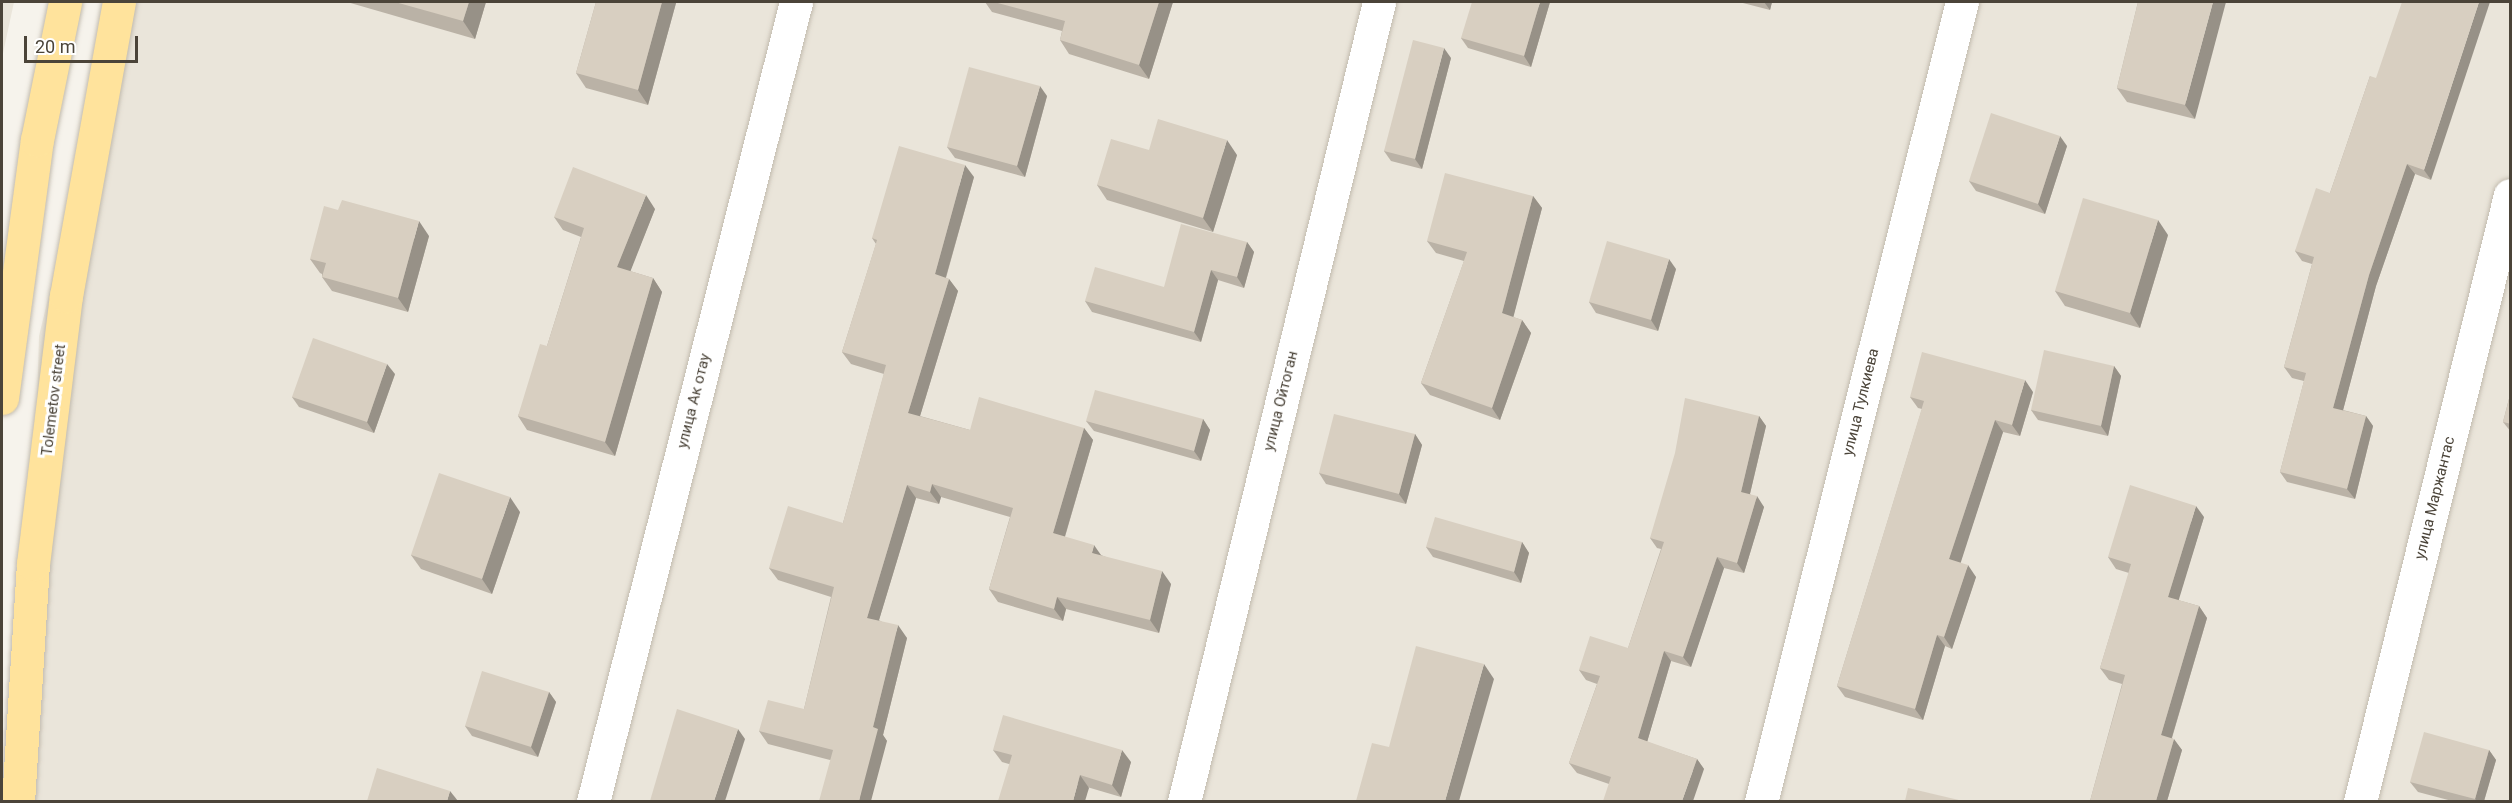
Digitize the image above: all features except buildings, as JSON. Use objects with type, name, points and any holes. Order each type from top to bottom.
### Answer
[{"type":"main road","points":[[2,398],[37,140],[65,2]]},
{"type":"main road","name":"Tolemetov street","points":[[18,801],[33,564],[65,307],[119,2]]},
{"type":"street","name":"улица Ак отау","points":[[593,801],[796,2]]},
{"type":"street","name":"улица Ойтоган","points":[[1184,801],[1379,2]]},
{"type":"street","name":"улица Тулкиева","points":[[1761,801],[1962,2]]},
{"type":"street","name":"улица Маржантас","points":[[2360,801],[2511,195]]},
{"type":"shaded area","points":[[2,2],[14,2],[2,58]]},
{"type":"shaded area","points":[[120,2],[2510,2],[2510,801],[26,802],[39,336]]}]
